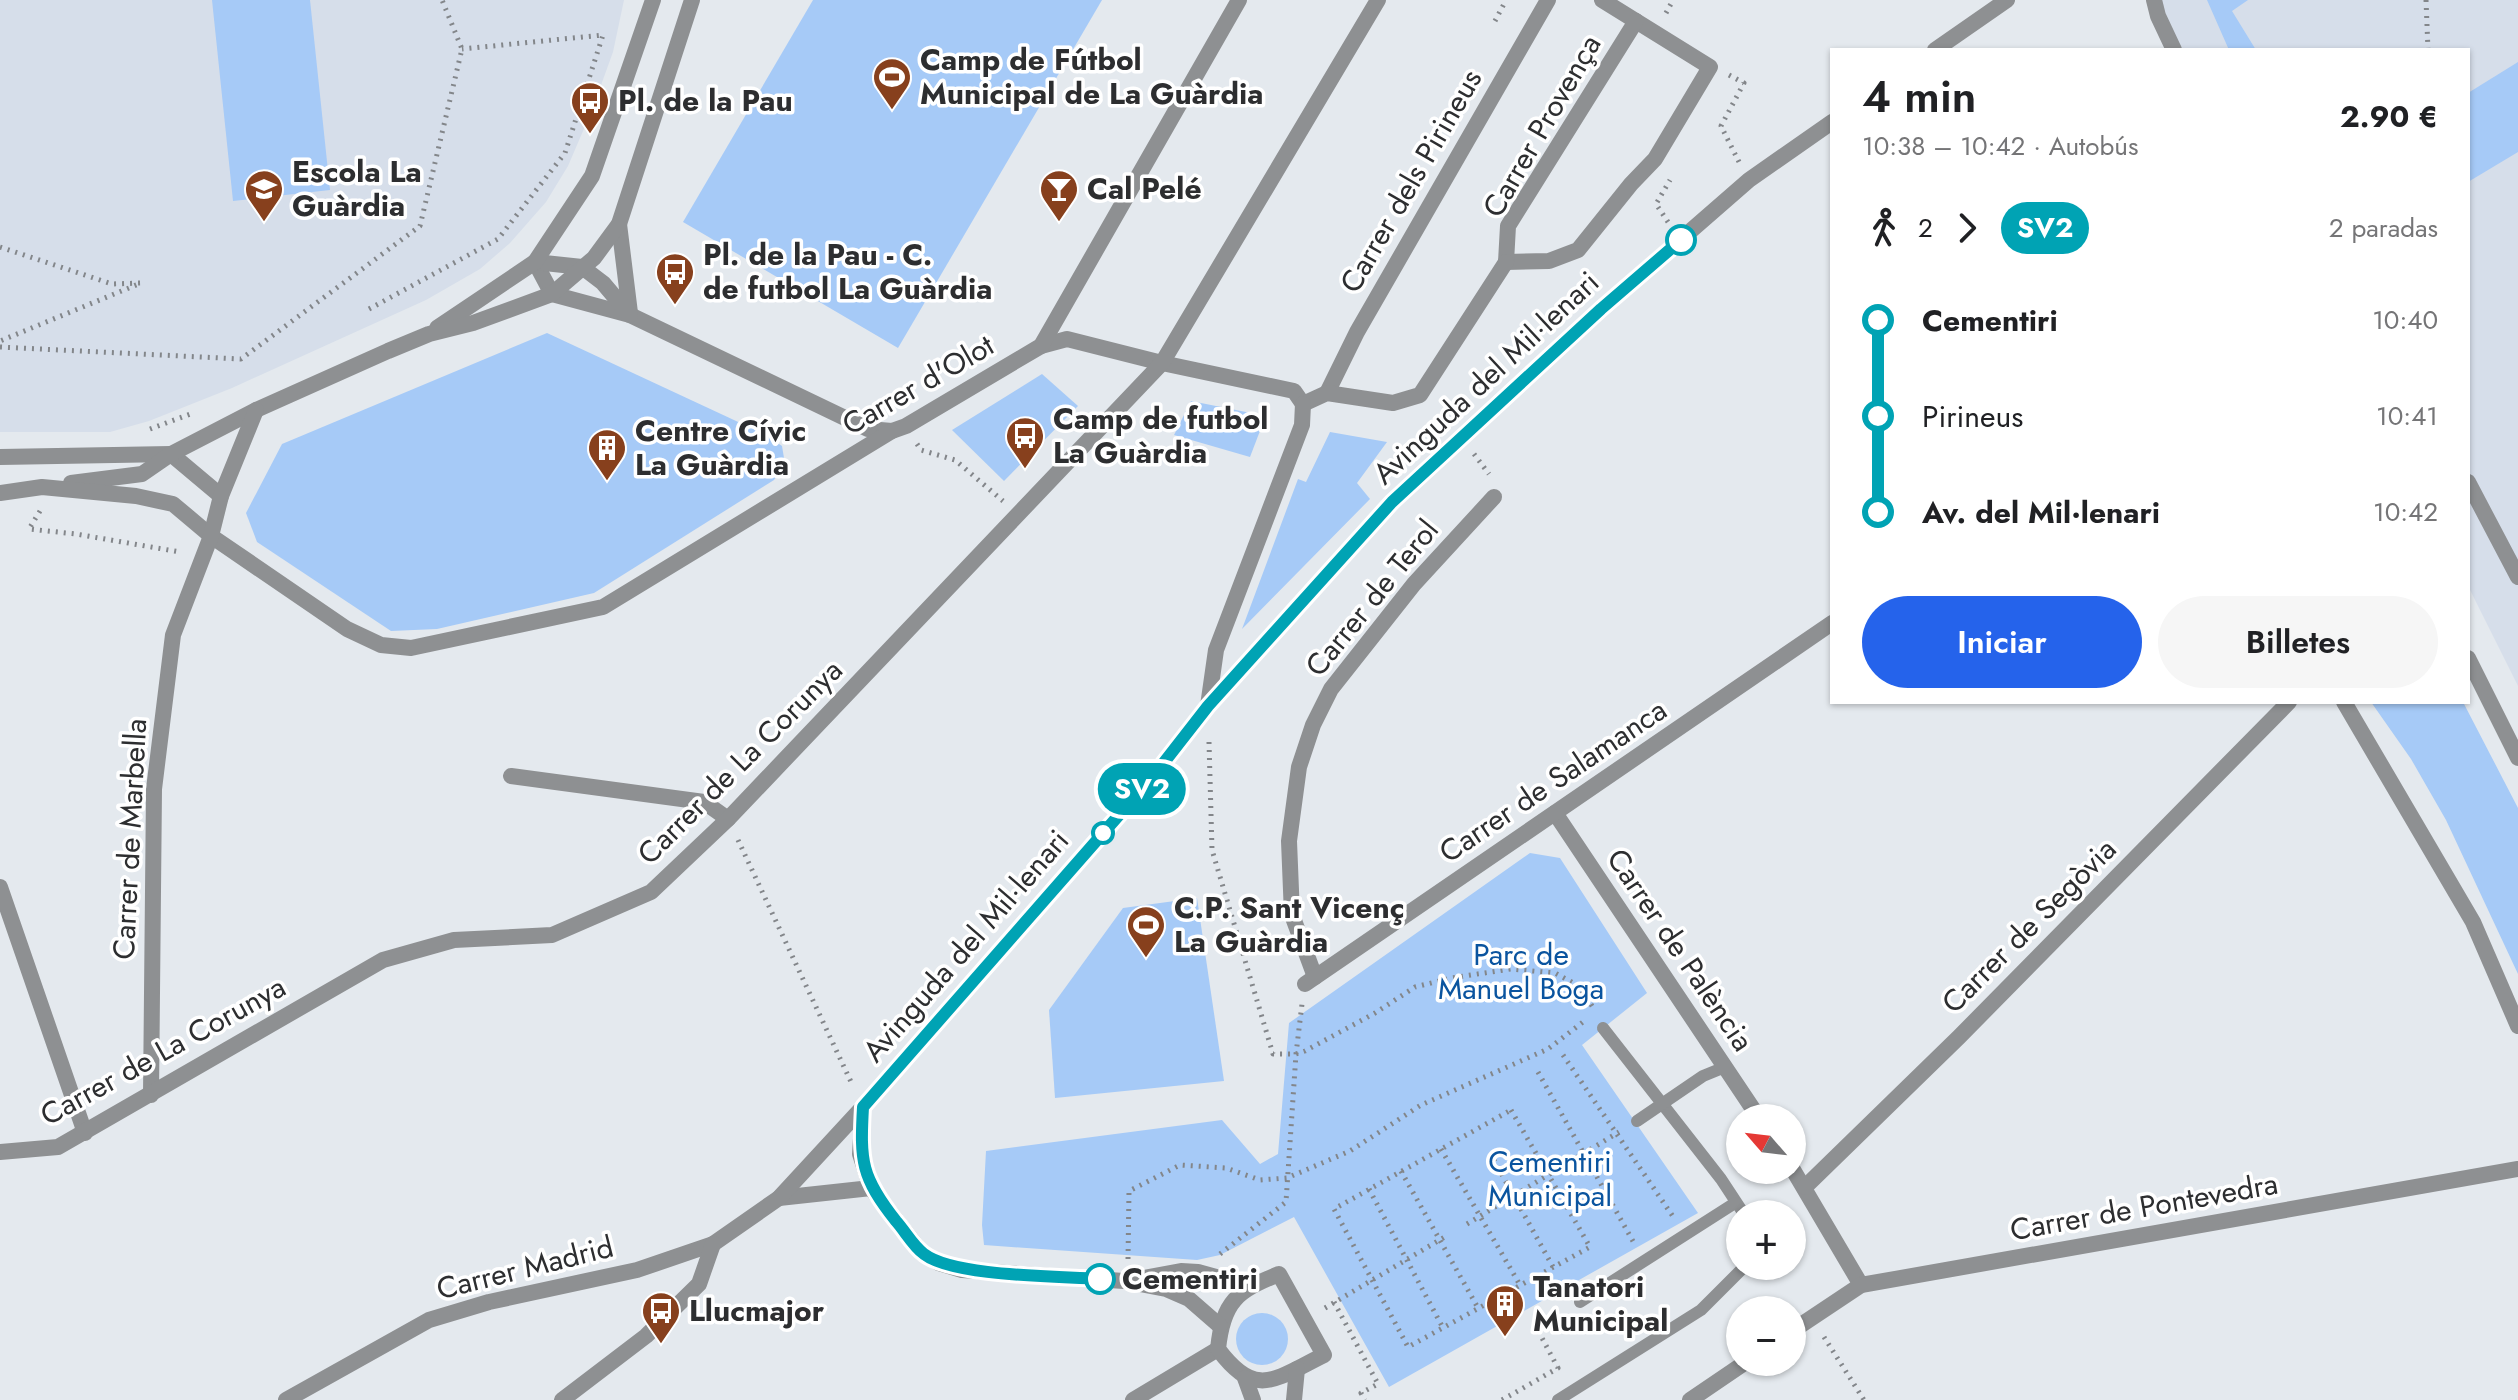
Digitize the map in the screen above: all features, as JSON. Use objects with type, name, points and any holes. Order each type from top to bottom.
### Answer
[{"type":"street","points":[[429,334],[535,262],[592,176],[653,0]]},
{"type":"street","points":[[0,493],[142,474],[171,454],[256,410],[429,334],[473,323],[552,294],[594,258],[619,224],[692,0]]},
{"type":"street","name":"Carrer d'Olot","points":[[42,487],[136,496],[173,504],[211,536],[347,629],[381,645],[411,648],[603,607],[1041,346],[1239,0]]},
{"type":"street","name":"Carrer de La Corunya","points":[[0,1152],[58,1147],[383,960],[454,940],[552,935],[651,892],[728,819],[1162,363],[1378,0]]},
{"type":"street","name":"Carrer dels Pirineus","points":[[1327,393],[1357,332],[1548,0]]},
{"type":"street","points":[[1303,404],[1327,393],[1393,403],[1420,395],[1506,262],[1549,261],[1578,250],[1655,159],[1710,67],[1602,0]]},
{"type":"street","points":[[1938,48],[2007,0]]},
{"type":"street","points":[[2154,0],[2173,48]]},
{"type":"street","name":"Carrer Provença","points":[[1506,262],[1508,226],[1636,21]]},
{"type":"street","name":"Avinguda del Mil·lenari","points":[[863,1107],[1155,774],[1208,706],[1392,502],[1601,309],[1749,180],[1830,123]]},
{"type":"street","points":[[619,224],[630,315]]},
{"type":"street","points":[[535,262],[582,267],[603,283],[630,315]]},
{"type":"street","points":[[535,262],[552,294],[630,315],[868,429],[899,428]]},
{"type":"street","points":[[1041,346],[1067,339],[1294,391],[1303,404],[1302,425],[1216,650],[1208,706]]},
{"type":"street","name":"Carrer de Marbella","points":[[151,1095],[154,789],[173,635],[211,536],[221,496],[256,410]]},
{"type":"street","points":[[0,457],[171,454],[221,496]]},
{"type":"street","points":[[2470,486],[2518,577]]},
{"type":"street","name":"Carrer de Terol","points":[[1310,980],[1292,915],[1289,841],[1299,767],[1313,725],[1331,689],[1414,584],[1494,497]]},
{"type":"street","name":"Carrer de Salamanca","points":[[1310,980],[1830,624]]},
{"type":"street","points":[[2470,662],[2518,758]]},
{"type":"street","name":"Carrer de Segòvia","points":[[1805,1187],[1959,1037],[2287,704]]},
{"type":"street","points":[[2345,704],[2473,922],[2518,1026]]},
{"type":"street","points":[[511,776],[704,802],[728,819]]},
{"type":"street","name":"Carrer de Palència","points":[[1555,813],[1750,1104]]},
{"type":"street","points":[[0,887],[85,1133]]},
{"type":"street","points":[[863,1107],[860,1154],[871,1188],[922,1253],[939,1263],[962,1270],[1126,1281],[1166,1289],[1189,1299],[1220,1326]]},
{"type":"street","name":"Carrer Madrid","points":[[286,1400],[429,1320],[489,1302],[637,1270],[713,1244],[779,1198],[863,1107]]},
{"type":"street","name":"Carrer de Pontevedra","points":[[1806,1322],[1861,1285],[2518,1169]]},
{"type":"street","points":[[1803,1184],[1861,1285]]},
{"type":"street","name":"Carrer Madrid","points":[[779,1198],[871,1188]]},
{"type":"street","points":[[562,1400],[646,1336],[699,1284],[713,1244]]},
{"type":"street","points":[[1126,1281],[1181,1271],[1198,1272],[1249,1286]]},
{"type":"street","points":[[1279,1274],[1305,1321],[1324,1355],[1271,1381],[1245,1378],[1233,1369],[1218,1349],[1220,1326],[1234,1299],[1249,1286],[1279,1274]]},
{"type":"street","points":[[1133,1400],[1218,1349]]},
{"type":"street","points":[[1294,1400],[1297,1369]]},
{"type":"street","points":[[1690,1400],[1726,1376]]},
{"type":"street","points":[[1245,1378],[1253,1400]]},
{"type":"lane","points":[[1603,1028],[1734,1200]]},
{"type":"lane","points":[[1637,1121],[1703,1076],[1725,1067]]},
{"type":"lane","points":[[1580,1302],[1726,1217]]},
{"type":"lane","points":[[1558,1400],[1701,1310],[1731,1280]]},
{"type":"path","points":[[0,344],[241,359],[420,226],[462,49],[442,0]]},
{"type":"path","points":[[1495,21],[1506,0]]},
{"type":"path","points":[[2426,0],[2428,48]]},
{"type":"path","points":[[369,309],[498,239],[565,153],[603,35],[462,49]]},
{"type":"path","points":[[1726,90],[1734,77]]},
{"type":"path","points":[[1744,83],[1721,126],[1749,180]]},
{"type":"path","points":[[1671,179],[1656,204],[1681,240]]},
{"type":"path","points":[[0,247],[112,284],[141,283],[0,344]]},
{"type":"path","points":[[148,430],[196,412]]},
{"type":"path","points":[[899,428],[921,450],[955,460],[1018,515]]},
{"type":"path","points":[[44,505],[29,529],[186,553],[200,566]]},
{"type":"path","points":[[728,819],[863,1107]]},
{"type":"path","points":[[1198,1272],[1286,1202],[1296,1054],[1310,980]]},
{"type":"path","points":[[1128,1259],[1129,1191],[1180,1165],[1226,1168],[1260,1180],[1287,1178],[1350,1151],[1421,1105],[1548,1049],[1584,1021]]},
{"type":"path","points":[[1563,1055],[1677,1222]]},
{"type":"path","points":[[1538,1072],[1637,1247]]},
{"type":"path","points":[[1511,1110],[1590,1247],[1408,1347],[1334,1209],[1401,1171],[1511,1110]]},
{"type":"path","points":[[1467,1224],[1637,1121]]},
{"type":"path","points":[[1441,1149],[1520,1285]]},
{"type":"path","points":[[1490,1153],[1553,1267]]},
{"type":"path","points":[[1401,1171],[1478,1308]]},
{"type":"path","points":[[1369,1189],[1443,1328]]},
{"type":"path","points":[[1305,1321],[1448,1235]]},
{"type":"path","points":[[1334,1302],[1378,1384],[1361,1393],[1365,1400]]},
{"type":"path","points":[[1502,1400],[1558,1368],[1534,1323]]},
{"type":"path","points":[[1829,1348],[1864,1400]]},
{"type":"shaded area","name":"Escola La Guàrdia","points":[[0,0],[624,0],[613,52],[568,166],[546,202],[510,243],[480,269],[426,300],[232,388],[149,421],[110,432],[0,432]]},
{"type":"shaded area","points":[[2150,0],[2518,0],[2518,686],[2470,590],[2470,48],[2177,48]]},
{"type":"green space","points":[[212,0],[310,0],[330,190],[233,201]]},
{"type":"green space","name":"Camp de Fútbol Municipal de La Guàrdia","points":[[813,0],[1102,0],[898,348],[683,222]]},
{"type":"green space","points":[[2207,0],[2248,0],[2232,11],[2255,48],[2228,48]]},
{"type":"green space","points":[[2518,62],[2518,152],[2470,181],[2470,92]]},
{"type":"green space","points":[[547,333],[766,435],[782,446],[785,464],[774,480],[594,593],[437,629],[391,631],[257,542],[246,513],[282,444]]},
{"type":"green space","points":[[1042,374],[1078,406],[1004,481],[952,430]]},
{"type":"green space","points":[[1191,401],[1256,414],[1263,423],[1250,457],[1174,435]]},
{"type":"green space","points":[[1330,432],[1387,442],[1357,483],[1370,499],[1242,629],[1298,479],[1306,482]]},
{"type":"green space","points":[[2372,704],[2464,704],[2518,808],[2518,974],[2446,820],[2411,759]]},
{"type":"green space","points":[[1530,853],[1560,858],[1647,993],[1582,1045],[1698,1213],[1389,1387],[1294,1217],[1220,1255],[1197,1260],[984,1245],[982,1225],[986,1151],[1222,1120],[1260,1164],[1278,1154],[1289,1023]]},
{"type":"green space","name":"C.P. Sant Vicenç La Guàrdia","points":[[1197,898],[1224,1081],[1055,1098],[1049,1010],[1123,908]]},
{"type":"green space","points":[[1262,1313],[1280,1321],[1288,1339],[1280,1357],[1262,1365],[1244,1357],[1236,1339],[1244,1321]]},
{"type":"bus line","name":"SV2","points":[[1100,1279],[962,1270],[939,1263],[922,1253],[871,1188],[860,1154],[863,1107],[1155,774],[1208,706],[1392,502],[1601,309],[1681,240]]},
{"type":"place","name":"Camp de Fútbol Municipal de La Guàrdia","points":[[892,111]]},
{"type":"place","name":"Pl. de la Pau","points":[[590,135]]},
{"type":"place","name":"Escola La Guàrdia","points":[[264,223]]},
{"type":"place","name":"Cal Pelé","points":[[1059,223]]},
{"type":"place","name":"Pl. de la Pau - C. de futbol La Guàrdia","points":[[675,306]]},
{"type":"place","name":"Camp de futbol La Guàrdia","points":[[1025,470]]},
{"type":"place","name":"Centre Cívic La Guàrdia","points":[[607,482]]},
{"type":"place","name":"C.P. Sant Vicenç La Guàrdia","points":[[1146,959]]},
{"type":"place","name":"Cementiri","points":[[1100,1279]]},
{"type":"place","name":"Tanatori Municipal","points":[[1505,1338]]},
{"type":"place","name":"Llucmajor","points":[[661,1345]]},
{"type":"park label","name":"Parc de Manuel Boga","points":[[1521,972]]},
{"type":"park label","name":"Cementiri Municipal","points":[[1550,1179]]}]
